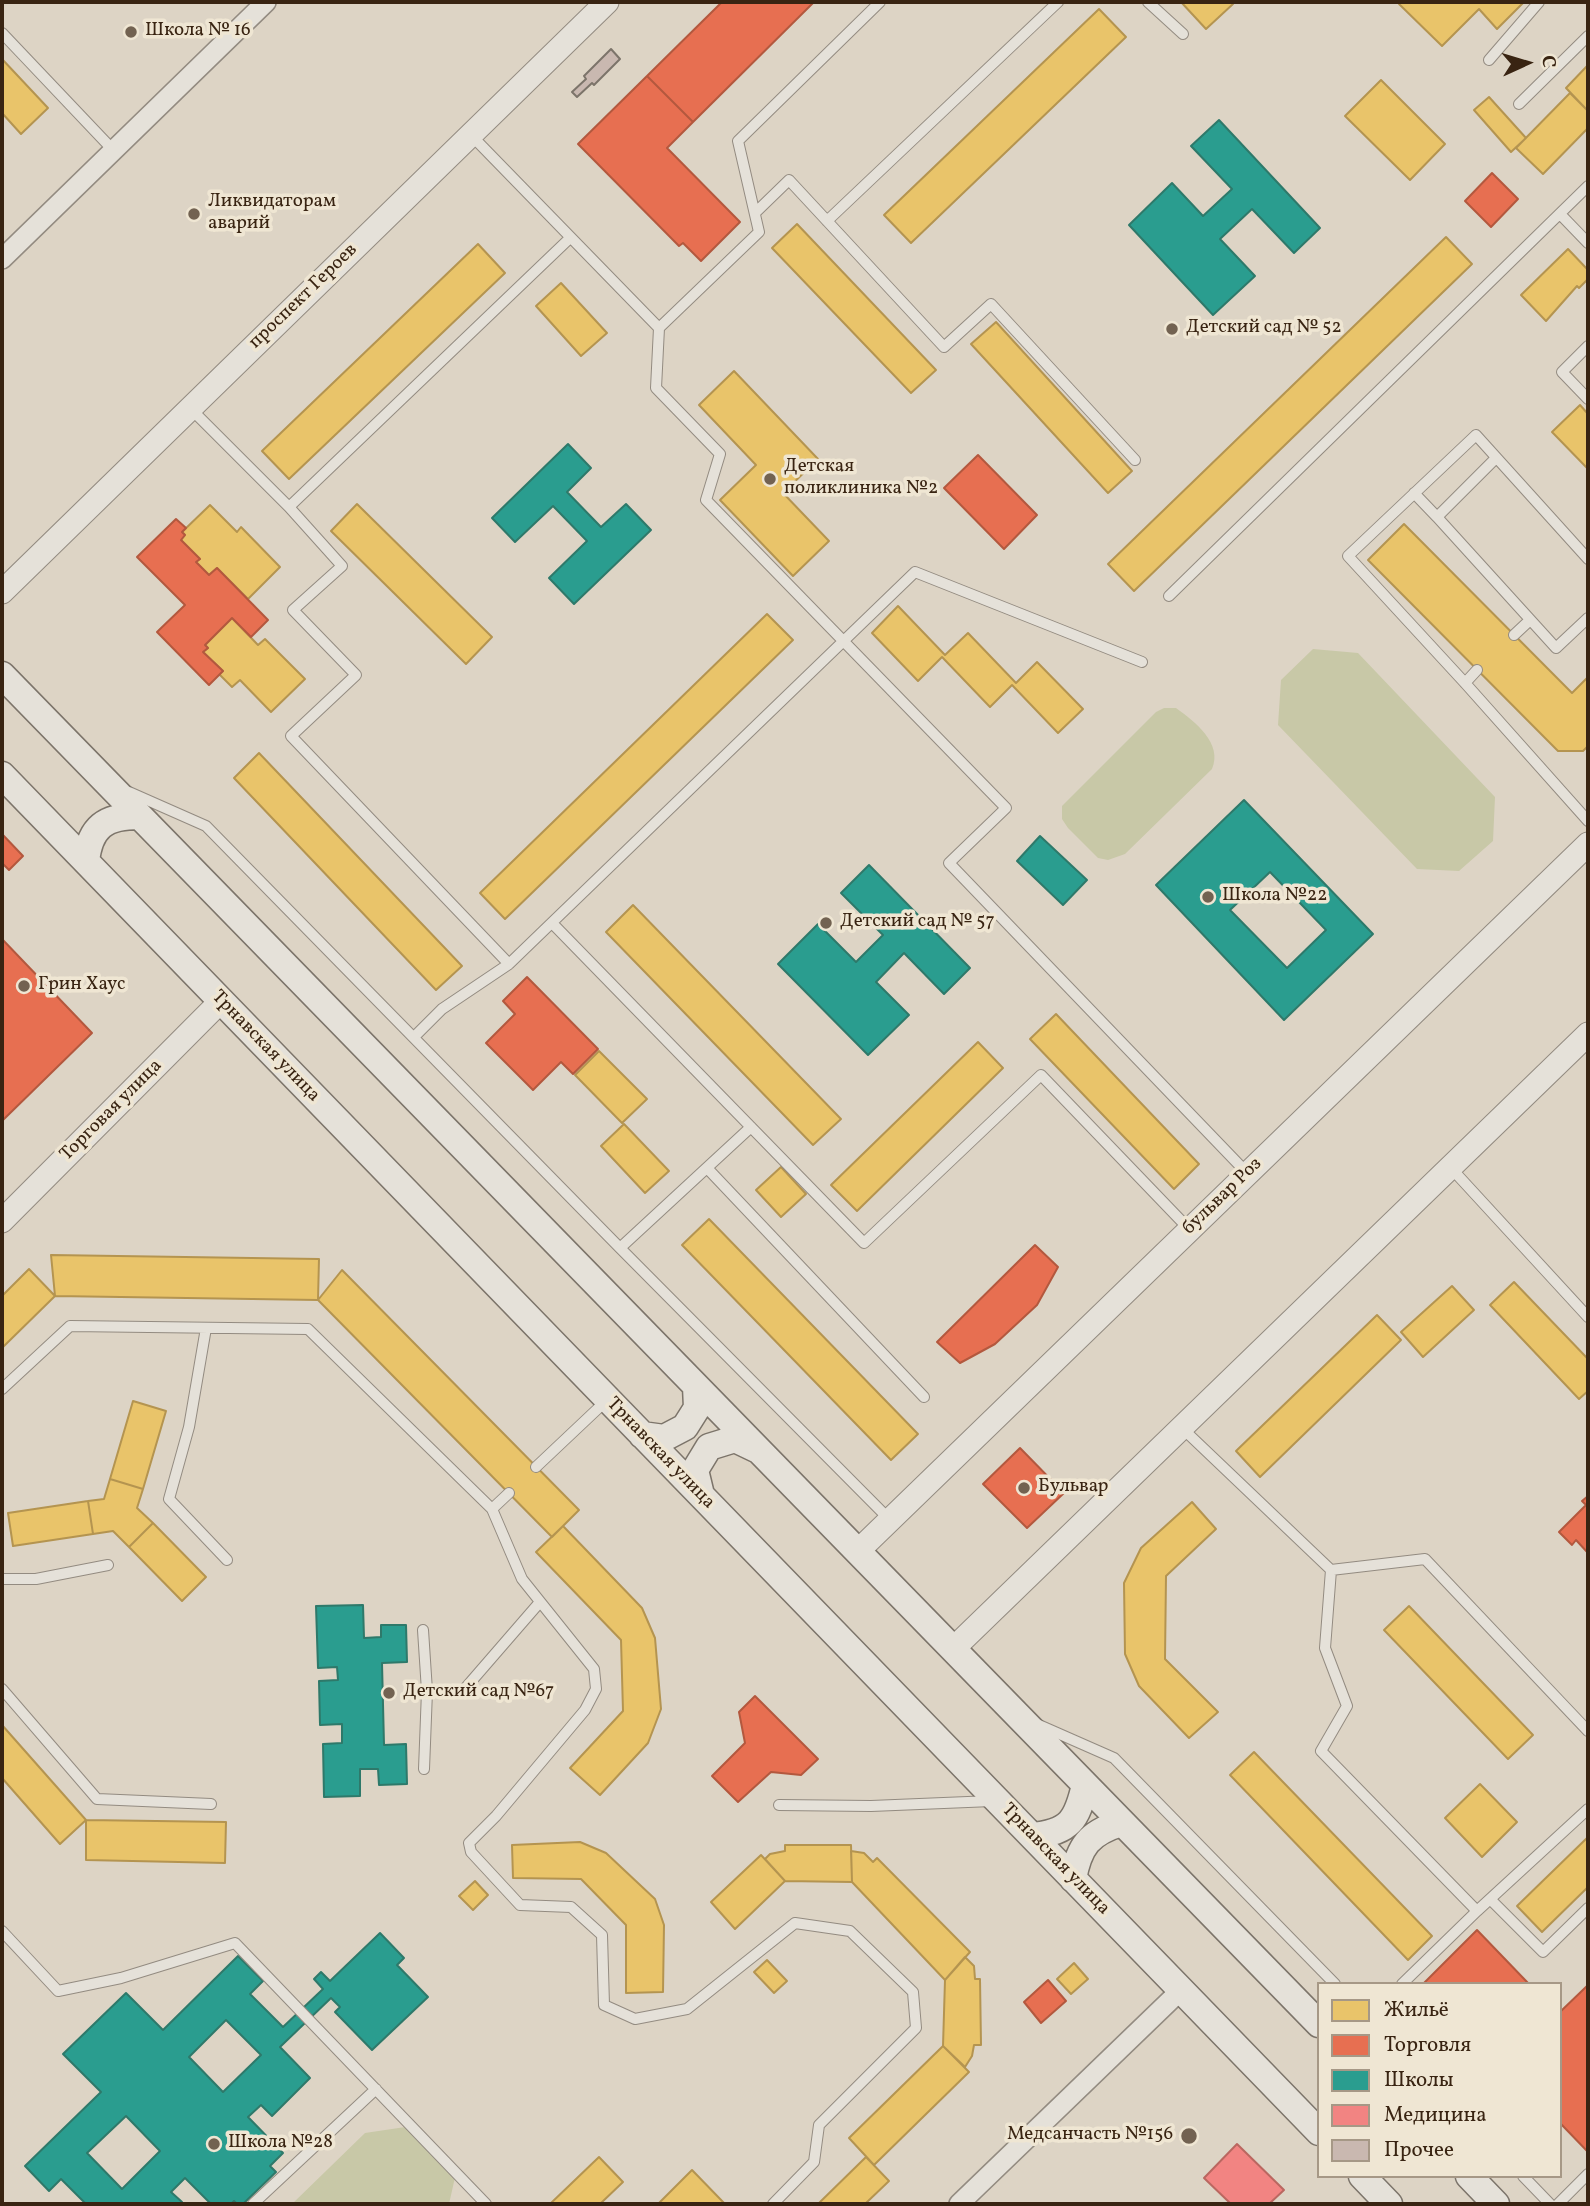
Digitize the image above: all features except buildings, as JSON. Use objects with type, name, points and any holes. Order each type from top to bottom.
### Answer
[{"type":"main road","points":[[2,676],[1317,2022]]},
{"type":"main road","name":"Трнавская улица","points":[[2,775],[1317,2130]]},
{"type":"main road","points":[[86,861],[88,847],[100,826],[123,816],[139,816]]},
{"type":"main road","points":[[642,1435],[664,1438],[685,1427],[697,1408],[696,1386]]},
{"type":"main road","points":[[701,1495],[695,1470],[709,1447],[735,1439],[760,1451]]},
{"type":"main road","points":[[1032,1836],[1054,1834],[1070,1824],[1080,1807],[1085,1785]]},
{"type":"main road","points":[[1073,1879],[1077,1857],[1087,1841],[1102,1829],[1121,1823]]},
{"type":"main road","points":[[1364,2178],[1389,2204]]},
{"type":"main road","points":[[1471,2178],[1496,2204]]},
{"type":"street","points":[[2,258],[267,2]]},
{"type":"street","name":"проспект Героев","points":[[2,592],[607,2]]},
{"type":"street","name":"бульвар Роз","points":[[858,1551],[1588,844]]},
{"type":"street","name":"Торговая улица","points":[[2,1221],[221,1001]]},
{"type":"street","points":[[953,1649],[1588,1034]]},
{"type":"street","points":[[959,2204],[1181,1990]]},
{"type":"lane","points":[[880,2],[738,141],[759,232],[659,328],[656,388],[720,454],[706,500],[1006,808],[949,863],[1248,1173]]},
{"type":"lane","points":[[827,221],[1058,2]]},
{"type":"lane","points":[[1148,2],[1183,34]]},
{"type":"lane","points":[[1489,60],[1539,2]]},
{"type":"lane","points":[[2,33],[114,151]]},
{"type":"lane","points":[[1519,104],[1588,36]]},
{"type":"lane","points":[[470,134],[659,328]]},
{"type":"lane","points":[[755,213],[789,180],[944,347],[991,304],[1135,460]]},
{"type":"lane","points":[[1169,596],[1588,186]]},
{"type":"lane","points":[[1560,214],[1588,243]]},
{"type":"lane","points":[[289,507],[570,238]]},
{"type":"lane","points":[[1588,346],[1562,372],[1588,399]]},
{"type":"lane","points":[[190,408],[289,507],[342,566],[293,610],[356,675],[291,736],[509,964]]},
{"type":"lane","points":[[1588,559],[1476,435],[1348,556],[1588,821]]},
{"type":"lane","points":[[1437,517],[1496,458]]},
{"type":"lane","points":[[1414,493],[1556,648],[1588,618]]},
{"type":"lane","points":[[414,1037],[442,1009],[509,964],[915,572],[1142,662]]},
{"type":"lane","points":[[1514,635],[1530,620]]},
{"type":"lane","points":[[1465,683],[1477,670]]},
{"type":"lane","points":[[106,782],[206,826],[890,1520]]},
{"type":"lane","points":[[552,923],[864,1242],[1041,1075],[1189,1229]]},
{"type":"lane","points":[[620,1248],[751,1127]]},
{"type":"lane","points":[[707,1167],[925,1397]]},
{"type":"lane","points":[[1451,1167],[1588,1317]]},
{"type":"lane","points":[[2,1389],[70,1326],[308,1329],[492,1509],[522,1579],[594,1669],[596,1689],[576,1721],[496,1816],[469,1843],[471,1852],[520,1905],[571,1907],[602,1935],[604,2006],[635,2020],[687,2009],[795,1923],[850,1931],[913,1992],[916,2028],[819,2125],[814,2162],[776,2203]]},
{"type":"lane","points":[[206,1328],[188,1427],[169,1499],[227,1560]]},
{"type":"lane","points":[[536,1467],[607,1399]]},
{"type":"lane","points":[[1182,1428],[1331,1570]]},
{"type":"lane","points":[[492,1509],[509,1493]]},
{"type":"lane","points":[[1331,1570],[1425,1559],[1588,1731]]},
{"type":"lane","points":[[2,1579],[36,1579],[108,1565]]},
{"type":"lane","points":[[1331,1570],[1325,1648],[1347,1706],[1321,1751],[1477,1911]]},
{"type":"lane","points":[[427,1691],[461,1692],[540,1602]]},
{"type":"lane","points":[[423,1630],[427,1691],[424,1769]]},
{"type":"lane","points":[[2,1689],[97,1800],[211,1804]]},
{"type":"lane","points":[[1018,1716],[1114,1758],[1333,1982]]},
{"type":"lane","points":[[779,1805],[871,1806],[997,1801]]},
{"type":"lane","points":[[1404,1982],[1588,1810]]},
{"type":"lane","points":[[1490,1899],[1543,1952],[1588,1908]]},
{"type":"lane","points":[[2,1931],[58,1990],[121,1978],[235,1943],[485,2204]]},
{"type":"lane","points":[[253,2204],[376,2089]]},
{"type":"lane","points":[[1558,2204],[1588,2174]]},
{"type":"lane","points":[[1524,2178],[1550,2204]]},
{"type":"green space","points":[[1313,649],[1358,653],[1495,797],[1493,841],[1459,871],[1417,869],[1278,725],[1281,680]]},
{"type":"green space","points":[[1164,708],[1176,708],[1205,734],[1214,750],[1212,769],[1125,854],[1108,860],[1098,858],[1068,828],[1062,819],[1062,806],[1156,712]]},
{"type":"green space","points":[[412,2126],[456,2173],[449,2204],[292,2204],[365,2133]]},
{"type":"place","name":"Школа № 16","points":[[131,32]]},
{"type":"place","name":"Ликвидаторам аварий","points":[[194,214]]},
{"type":"place","name":"Детский сад № 52","points":[[1172,329]]},
{"type":"place","name":"Детская поликлиника №2","points":[[770,479]]},
{"type":"place","name":"Школа №22","points":[[1208,897]]},
{"type":"place","name":"Детский сад № 57","points":[[826,923]]},
{"type":"place","name":"Грин Хаус","points":[[24,986]]},
{"type":"place","name":"Бульвар","points":[[1024,1488]]},
{"type":"place","name":"Детский сад №67","points":[[389,1693]]},
{"type":"place","name":"Медсанчасть №156","points":[[1189,2136]]},
{"type":"place","name":"Школа №28","points":[[214,2144]]}]
